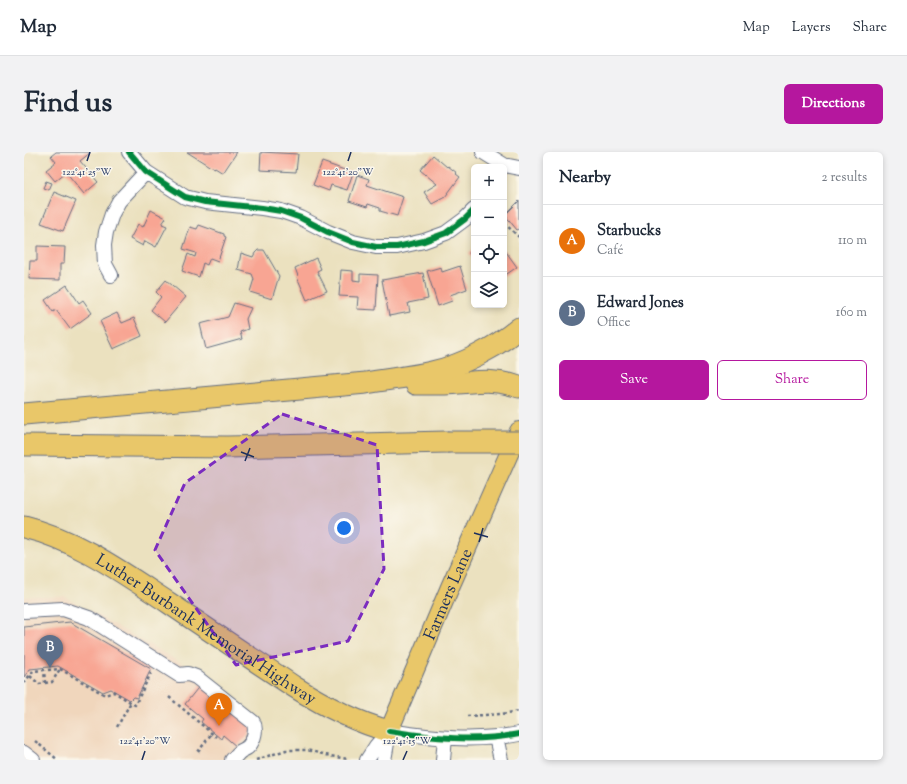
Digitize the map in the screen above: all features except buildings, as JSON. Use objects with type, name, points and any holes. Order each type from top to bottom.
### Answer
[{"type":"highway","points":[[24,414],[366,383],[434,372],[480,354],[519,328]]},
{"type":"highway","points":[[366,383],[444,384],[485,380],[506,383],[519,387]]},
{"type":"highway","points":[[24,445],[227,447],[447,442],[519,442]]},
{"type":"highway","name":"Luther Burbank Memorial Highway","points":[[24,527],[71,544],[107,562],[292,686],[354,719],[368,725],[390,731]]},
{"type":"main road","name":"Farmers Lane","points":[[390,731],[450,587],[519,431]]},
{"type":"street","points":[[129,152],[146,172],[185,197],[205,202],[281,211],[301,218],[352,242],[376,247],[397,247],[424,241],[446,233],[471,213]]},
{"type":"street","points":[[483,152],[501,164]]},
{"type":"street","points":[[507,166],[519,168]]},
{"type":"street","points":[[111,275],[105,264],[104,245],[106,232],[112,214],[119,201],[146,172]]},
{"type":"street","points":[[24,611],[63,608],[89,618],[180,675],[188,674],[196,677],[253,722],[255,728],[253,740],[249,747],[240,751],[232,760]]},
{"type":"street","points":[[367,760],[376,746],[390,731],[445,738],[479,738],[519,734]]},
{"type":"street","name":"Farmers Lane","points":[[384,760],[390,731]]},
{"type":"street","points":[[496,737],[501,760]]},
{"type":"street","points":[[444,760],[445,738]]},
{"type":"street","points":[[24,753],[33,760]]},
{"type":"path","points":[[507,226],[519,237]]},
{"type":"path","points":[[24,683],[33,671],[60,669],[105,695],[114,692],[135,705],[158,661]]},
{"type":"path","points":[[30,676],[40,684],[52,682],[60,669]]},
{"type":"path","points":[[44,670],[46,683]]},
{"type":"path","points":[[169,697],[216,737]]},
{"type":"path","points":[[117,727],[131,702]]},
{"type":"path","points":[[467,716],[502,714],[519,710]]},
{"type":"path","points":[[198,752],[212,733]]},
{"type":"path","points":[[35,741],[58,760]]},
{"type":"path","points":[[256,760],[286,750],[307,750],[348,760]]},
{"type":"highlighted area","points":[[282,414],[377,445],[384,569],[348,641],[236,665],[155,550],[185,483]]},
{"type":"shaded area","points":[[24,597],[65,597],[197,672],[259,724],[240,760],[24,760]]},
{"type":"cycle path","points":[[129,152],[146,172],[185,197],[205,202],[281,211],[301,218],[328,232],[353,242],[376,247],[397,247],[424,241],[446,233],[471,213]]},
{"type":"cycle path","points":[[389,731],[421,736],[454,738],[487,738],[519,734]]},
{"type":"place","name":"Edward Jones","points":[[50,668]]},
{"type":"place","name":"Starbucks","points":[[219,726]]}]
